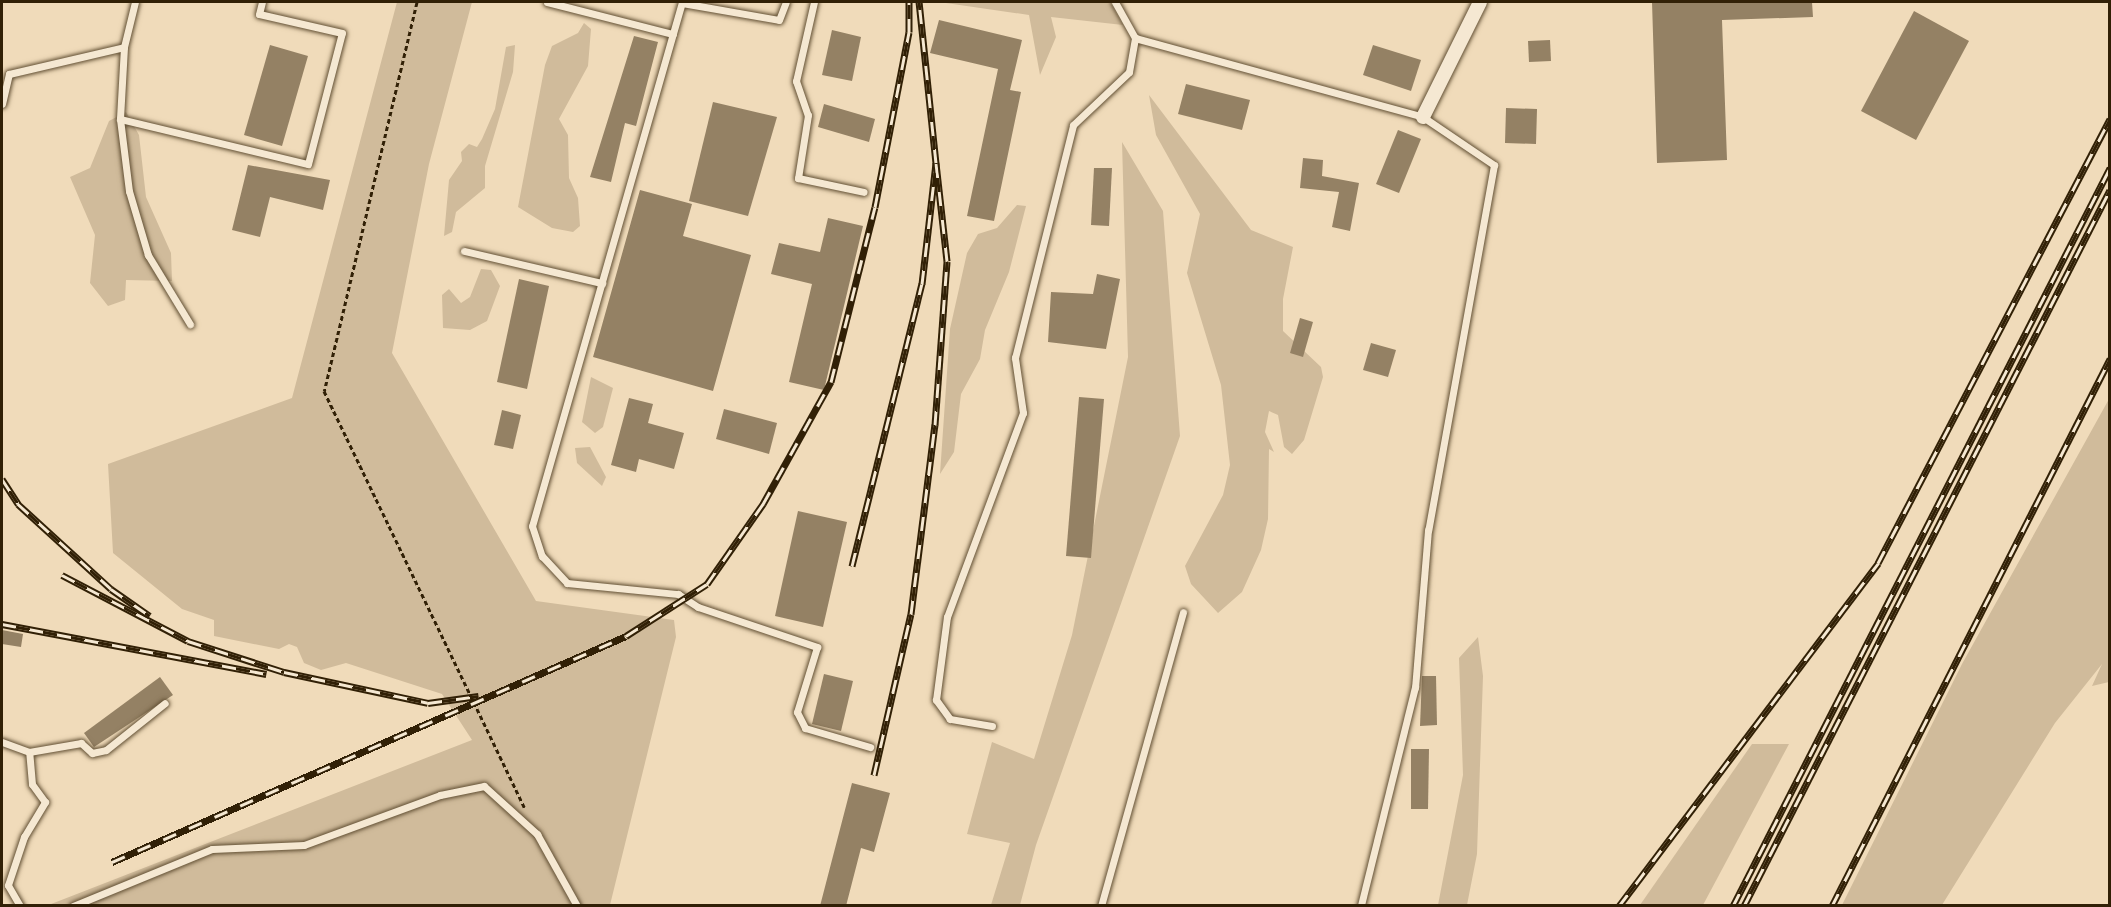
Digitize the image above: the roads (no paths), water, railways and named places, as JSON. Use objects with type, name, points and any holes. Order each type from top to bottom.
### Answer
[{"type":"street","points":[[1423,117],[1480,2]]},
{"type":"lane","points":[[135,2],[124,47],[120,119],[129,191],[148,255],[190,324]]},
{"type":"lane","points":[[120,119],[308,164],[342,33],[259,14],[262,2]]},
{"type":"lane","points":[[547,2],[673,34]]},
{"type":"lane","points":[[786,2],[779,20],[682,2],[532,526],[542,556],[567,583],[678,594],[698,607],[817,647],[797,712],[805,728],[870,747]]},
{"type":"lane","points":[[814,2],[796,81],[808,115],[798,178],[864,192]]},
{"type":"lane","points":[[992,726],[950,719],[936,699],[947,617],[1023,412],[1015,358],[1073,125],[1129,72],[1135,38],[1115,2]]},
{"type":"lane","points":[[1135,38],[1423,117],[1494,165],[1428,530],[1415,687],[1361,906]]},
{"type":"lane","points":[[2,104],[9,74],[124,47]]},
{"type":"lane","points":[[464,251],[602,284]]},
{"type":"lane","points":[[1101,906],[1183,612]]},
{"type":"lane","points":[[2,742],[29,752],[81,743],[92,753],[106,750],[165,703]]},
{"type":"lane","points":[[20,906],[8,885],[24,837],[45,802],[32,784],[29,752]]},
{"type":"lane","points":[[73,906],[212,849],[304,845],[440,795],[484,786],[537,834],[577,906]]},
{"type":"railway","points":[[112,862],[626,636],[707,584],[763,504],[831,382],[875,207],[909,32],[909,2]]},
{"type":"railway","points":[[852,566],[922,284],[936,163],[919,2]]},
{"type":"railway","points":[[1619,906],[1878,563],[2110,119]]},
{"type":"railway","points":[[874,775],[911,614],[935,425],[947,261],[936,163]]},
{"type":"railway","points":[[1733,906],[2110,168]]},
{"type":"railway","points":[[1744,906],[2110,190]]},
{"type":"railway","points":[[1832,906],[2110,359]]},
{"type":"railway","points":[[2,479],[18,504],[111,589],[150,616]]},
{"type":"railway","points":[[62,575],[188,641],[284,672],[428,703],[479,696]]},
{"type":"railway","points":[[2,624],[266,674]]}]
